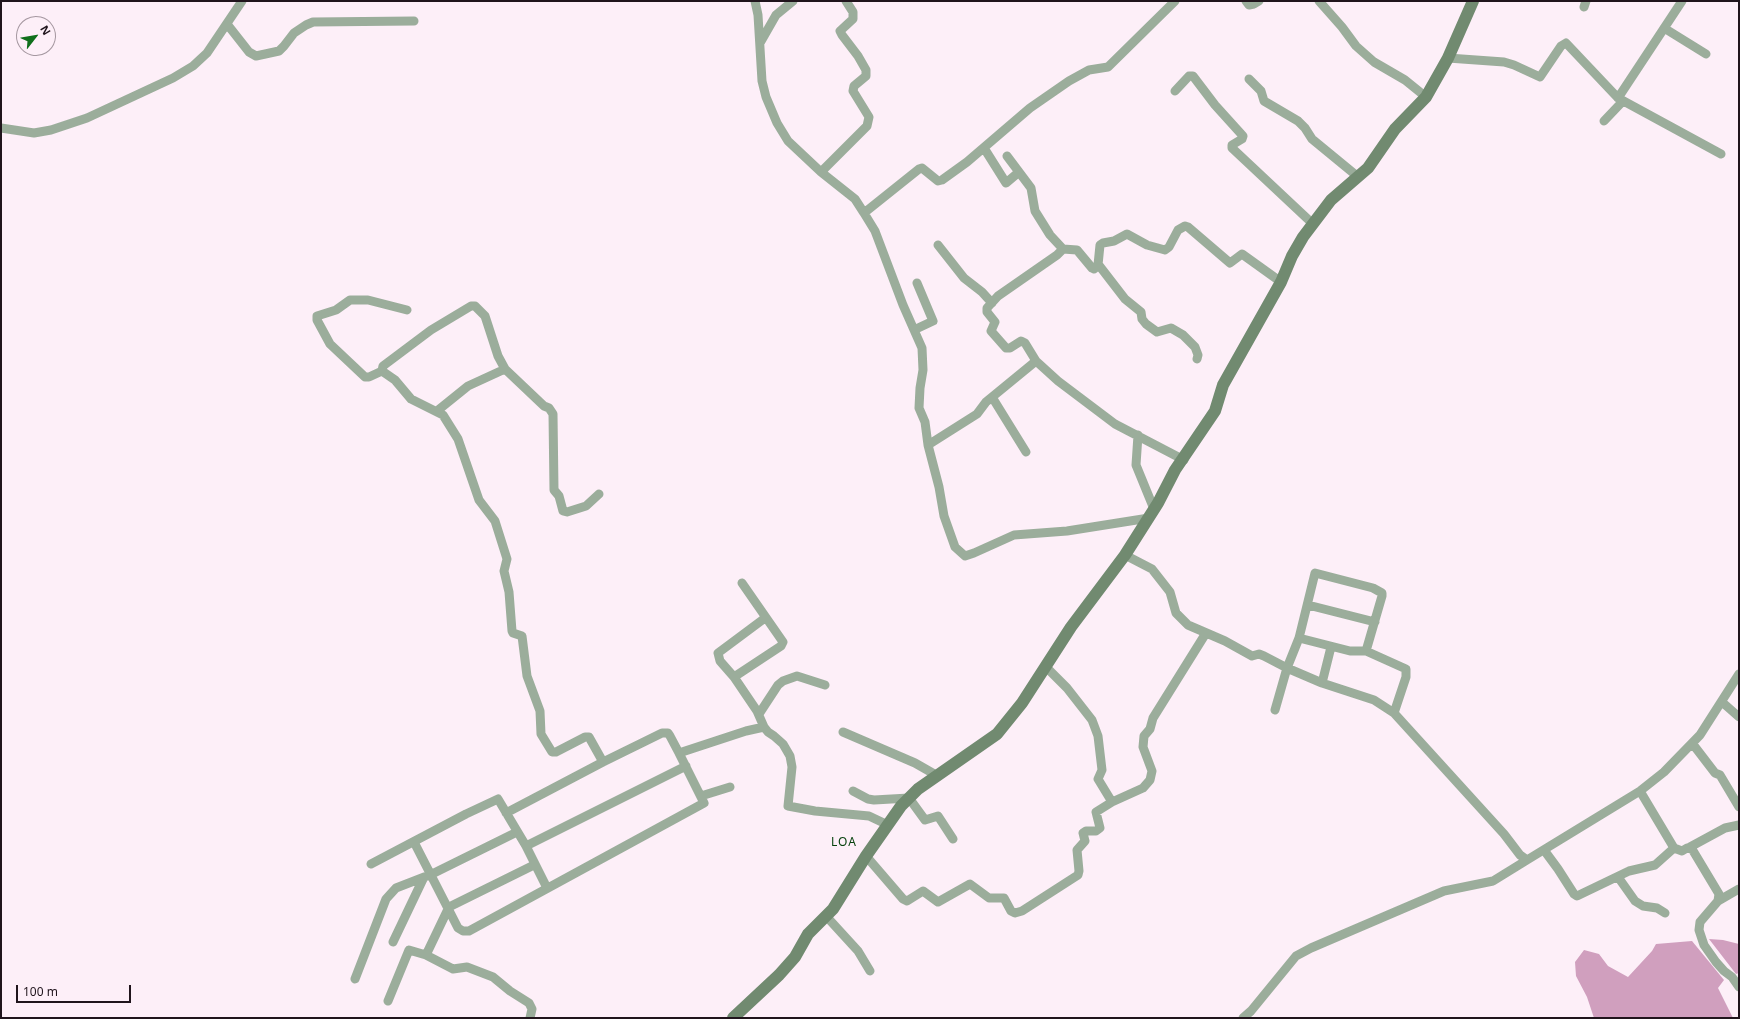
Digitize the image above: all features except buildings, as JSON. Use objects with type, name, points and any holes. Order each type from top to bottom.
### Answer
[{"type":"street","points":[[1,128],[34,133],[51,130],[74,123],[139,95],[193,66],[207,53],[242,1]]},
{"type":"street","points":[[755,1],[758,15],[762,81],[766,97],[777,123],[788,141],[821,172],[855,199],[875,231],[903,305],[916,329],[922,348],[923,370],[919,408],[925,422],[928,445],[939,487],[944,516],[956,547],[965,556],[1014,535],[1067,531],[1151,514]]},
{"type":"street","points":[[760,44],[776,15],[793,1]]},
{"type":"street","points":[[821,172],[867,126],[869,117],[853,91],[854,86],[866,76],[866,70],[840,31],[853,19],[853,12],[846,1]]},
{"type":"street","points":[[864,213],[919,169],[922,168],[938,181],[942,180],[984,148],[1030,108],[1069,81],[1089,70],[1108,66],[1175,1]]},
{"type":"street","points":[[1246,1],[1249,5],[1259,1]]},
{"type":"street","points":[[1319,1],[1356,46],[1374,62],[1405,80],[1426,97]]},
{"type":"street","points":[[733,1018],[795,957],[808,934],[826,916],[844,893],[866,856],[909,798],[939,774],[997,734],[1022,703],[1071,627],[1125,555],[1158,503],[1175,470],[1184,460],[1215,411],[1223,385],[1281,282],[1292,256],[1303,237],[1331,200],[1368,168],[1395,129],[1426,97],[1448,58],[1473,1]]},
{"type":"street","points":[[1604,121],[1620,100],[1682,1]]},
{"type":"street","points":[[227,24],[249,52],[256,56],[279,51],[294,33],[313,22],[414,21]]},
{"type":"street","points":[[1664,28],[1706,54]]},
{"type":"street","points":[[1448,58],[1504,62],[1540,77],[1561,46],[1566,43],[1620,100],[1665,122],[1721,154]]},
{"type":"street","points":[[1175,91],[1189,76],[1193,76],[1243,136],[1242,139],[1232,145],[1232,148],[1312,224]]},
{"type":"street","points":[[1249,79],[1261,91],[1264,101],[1298,121],[1307,130],[1312,139],[1357,176]]},
{"type":"street","points":[[984,148],[1006,183],[1020,172]]},
{"type":"street","points":[[1007,156],[1031,188],[1037,214],[1050,235],[1064,249],[1077,250],[1092,268],[1096,268],[1098,264],[1100,245],[1104,243],[1127,234],[1147,245],[1164,250],[1169,247],[1180,227],[1188,226],[1230,263],[1242,254],[1281,282]]},
{"type":"street","points":[[938,245],[964,278],[982,292],[992,303]]},
{"type":"street","points":[[1064,249],[992,303],[986,310],[995,322],[991,329],[992,332],[1006,348],[1010,348],[1021,341],[1025,343],[1036,361],[1062,384],[1115,424],[1184,460]]},
{"type":"street","points":[[1098,264],[1125,299],[1141,312],[1142,319],[1146,324],[1156,332],[1171,328],[1184,335],[1195,347],[1197,359]]},
{"type":"street","points":[[916,329],[933,321],[917,283]]},
{"type":"street","points":[[382,371],[369,377],[365,377],[330,344],[317,320],[317,316],[336,310],[350,300],[368,300],[408,310]]},
{"type":"street","points":[[382,371],[382,366],[428,332],[474,306],[485,316],[498,356],[505,369],[544,406],[550,408],[553,414],[554,490],[559,496],[563,511],[566,512],[584,506],[599,494]]},
{"type":"street","points":[[928,445],[977,414],[986,402],[1036,361]]},
{"type":"street","points":[[437,411],[468,386],[505,369]]},
{"type":"street","points":[[382,371],[393,379],[411,399],[443,415],[456,435],[478,497],[495,521],[507,559],[504,571],[509,592],[512,631],[513,633],[522,636],[527,676],[540,711],[540,732],[552,751],[560,751],[587,736],[591,739],[603,762]]},
{"type":"street","points":[[992,397],[1026,452]]},
{"type":"street","points":[[1138,435],[1136,466],[1151,514]]},
{"type":"street","points":[[1125,555],[1152,569],[1170,592],[1174,608],[1180,618],[1188,624],[1225,641],[1252,656],[1259,654],[1322,684],[1374,700],[1394,713],[1504,834],[1520,855],[1527,860]]},
{"type":"street","points":[[1275,710],[1287,668],[1299,638],[1315,573],[1380,591],[1382,596],[1366,651]]},
{"type":"street","points":[[734,677],[783,645],[783,640],[765,618],[742,583]]},
{"type":"street","points":[[1308,605],[1375,622]]},
{"type":"street","points":[[765,618],[721,650],[718,654],[720,661],[734,677],[759,714],[764,727],[783,744],[790,756],[792,767],[788,806],[815,811],[870,816],[888,825]]},
{"type":"street","points":[[866,856],[905,901],[909,901],[923,891],[938,902],[970,884],[989,898],[1004,898],[1010,911],[1015,913],[1022,911],[1078,875],[1080,871],[1077,850],[1085,841],[1083,833],[1099,830],[1096,812],[1112,802],[1143,788],[1150,780],[1152,771],[1143,747],[1144,736],[1150,729],[1153,718],[1206,633]]},
{"type":"street","points":[[1299,638],[1350,651],[1366,651],[1406,669],[1406,676],[1394,713]]},
{"type":"street","points":[[1322,684],[1331,647]]},
{"type":"street","points":[[1045,666],[1075,696],[1096,728],[1102,770],[1098,778],[1112,802]]},
{"type":"street","points":[[1243,1018],[1251,1011],[1296,956],[1311,948],[1444,891],[1493,881],[1640,790],[1664,772],[1700,735],[1739,674]]},
{"type":"street","points":[[759,714],[778,685],[783,681],[797,676],[825,685]]},
{"type":"street","points":[[1722,702],[1739,717]]},
{"type":"street","points":[[679,753],[746,731],[764,727]]},
{"type":"street","points":[[414,842],[428,875],[449,907],[458,928],[469,932],[704,803],[670,736],[665,732],[603,762],[506,813]]},
{"type":"street","points":[[843,732],[915,763],[936,775],[939,774]]},
{"type":"street","points":[[1692,743],[1714,773],[1720,775],[1739,807]]},
{"type":"street","points":[[526,846],[686,766]]},
{"type":"street","points":[[701,796],[730,787]]},
{"type":"street","points":[[1640,790],[1674,848],[1682,851],[1725,828],[1739,825]]},
{"type":"street","points":[[853,791],[874,800],[909,798]]},
{"type":"street","points":[[909,798],[925,820],[938,816],[954,839]]},
{"type":"street","points":[[371,864],[466,814],[498,799],[526,846],[534,865],[547,888]]},
{"type":"street","points":[[355,979],[386,899],[396,888],[428,875],[517,832]]},
{"type":"street","points":[[1690,847],[1719,894],[1718,901]]},
{"type":"street","points":[[1544,850],[1575,896],[1629,871],[1655,865],[1674,848]]},
{"type":"street","points":[[426,956],[449,907],[534,865]]},
{"type":"street","points":[[393,942],[428,875]]},
{"type":"street","points":[[1618,877],[1635,902],[1643,906],[1657,908],[1665,913]]},
{"type":"street","points":[[1739,889],[1718,901],[1700,922],[1698,930],[1704,945],[1724,971],[1732,977],[1739,987]]},
{"type":"street","points":[[826,916],[858,951],[870,971]]},
{"type":"street","points":[[388,1001],[409,950],[426,956],[453,969],[466,967],[493,977],[510,991],[529,1003],[532,1009],[530,1018]]},
{"type":"shaded area","points":[[1709,939],[1723,940],[1739,944],[1739,973],[1736,974]]},
{"type":"shaded area","points":[[1692,941],[1724,980],[1718,988],[1733,1018],[1594,1018],[1587,997],[1576,976],[1575,962],[1584,950],[1599,954],[1608,966],[1628,977],[1652,951],[1656,944]]},
{"type":"district","name":"LOA","points":[[844,843]]}]
